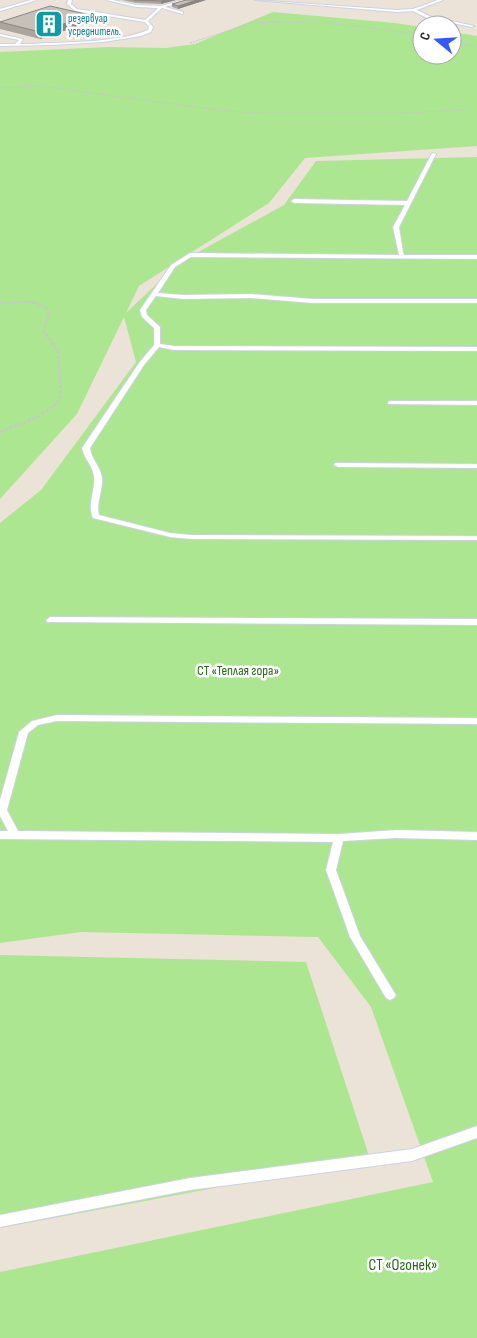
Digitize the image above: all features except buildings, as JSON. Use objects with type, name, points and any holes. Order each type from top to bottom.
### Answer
[{"type":"lane","points":[[0,10],[35,0]]},
{"type":"lane","points":[[0,45],[16,46],[141,36],[150,31],[151,27],[146,21],[76,10],[69,4],[70,0]]},
{"type":"lane","points":[[108,0],[182,13]]},
{"type":"lane","points":[[146,21],[161,8],[187,0]]},
{"type":"lane","points":[[247,0],[276,7]]},
{"type":"lane","points":[[257,0],[397,11],[414,10],[441,0]]},
{"type":"lane","points":[[414,10],[428,17],[472,26]]},
{"type":"lane","points":[[399,16],[412,15]]},
{"type":"lane","points":[[0,35],[22,40],[16,46]]},
{"type":"lane","points":[[403,257],[400,252],[396,227],[434,154]]},
{"type":"lane","points":[[294,201],[407,203]]},
{"type":"lane","points":[[477,258],[190,255],[173,266],[162,278],[143,310],[144,316],[157,327],[157,345],[141,364],[86,448],[86,454],[95,467],[98,477],[93,508],[96,516],[170,535],[192,537],[477,538]]},
{"type":"lane","points":[[154,294],[183,297],[251,296],[313,301],[477,301]]},
{"type":"lane","points":[[157,345],[174,348],[477,349]]},
{"type":"lane","points":[[390,402],[477,403]]},
{"type":"lane","points":[[338,465],[477,466]]},
{"type":"lane","points":[[50,620],[477,622]]},
{"type":"lane","points":[[15,835],[2,810],[24,732],[35,723],[57,718],[477,721]]},
{"type":"lane","points":[[0,835],[339,838],[396,834],[477,836]]},
{"type":"lane","points":[[339,838],[331,870],[355,937],[390,995]]},
{"type":"lane","points":[[0,1221],[190,1184],[412,1155],[477,1132]]},
{"type":"path","points":[[190,43],[269,16],[284,15]]},
{"type":"path","points":[[249,23],[298,21],[334,23],[368,26],[412,34]]},
{"type":"path","points":[[462,44],[477,47]]},
{"type":"path","points":[[0,88],[40,86],[225,111],[258,113],[401,113],[465,110]]},
{"type":"path","points":[[0,303],[32,302],[47,308],[49,316],[43,331],[58,350],[61,394],[57,403],[38,417],[0,432]]},
{"type":"green space","name":"СТ «Теплая гора»","points":[[273,12],[412,26],[412,65],[462,65],[462,34],[477,36],[477,146],[305,158],[269,203],[139,286],[126,313],[180,262],[284,205],[316,161],[477,157],[477,1338],[0,1338],[0,1272],[433,1182],[371,1007],[318,937],[81,932],[0,943],[0,523],[41,490],[136,362],[124,317],[77,414],[0,499],[0,52],[108,47],[166,48],[195,44]]},
{"type":"green space","points":[[0,955],[306,962],[370,1159],[0,1228]]},
{"type":"place","name":"резервуар усреднитель.","points":[[49,24]]},
{"type":"park label","name":"СТ «Огонек»","points":[[403,1264]]}]
